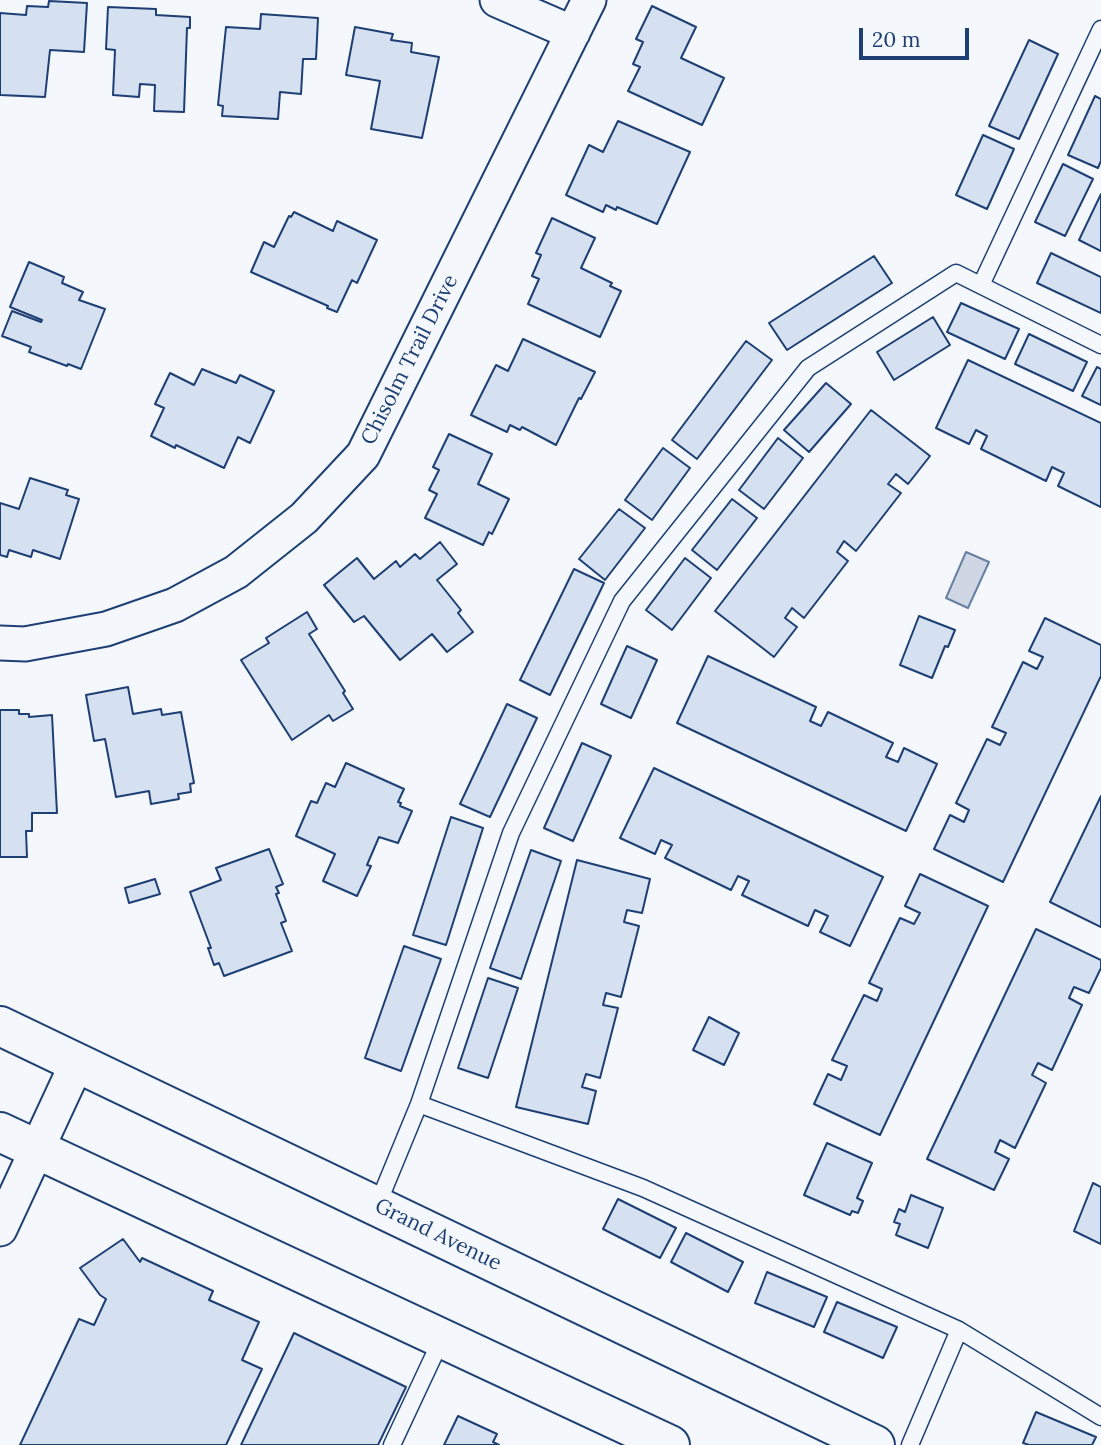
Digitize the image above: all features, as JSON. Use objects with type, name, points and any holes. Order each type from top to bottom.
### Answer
[{"type":"main road","name":"Grand Avenue","points":[[0,1026],[875,1445]]},
{"type":"main road","points":[[0,1132],[667,1444]]},
{"type":"street","points":[[497,0],[573,33]]},
{"type":"street","name":"Chisolm Trail Drive","points":[[0,643],[25,644],[106,629],[175,605],[236,572],[304,518],[363,455],[589,0]]},
{"type":"street","points":[[0,1229],[77,1063]]},
{"type":"lane","points":[[981,285],[1101,29]]},
{"type":"lane","points":[[377,1206],[419,1104],[511,833],[622,601],[808,368],[956,273],[1101,345]]},
{"type":"lane","points":[[419,1104],[636,1185],[959,1330],[1101,1418]]},
{"type":"lane","points":[[910,1445],[959,1330]]},
{"type":"lane","points":[[392,1445],[442,1338]]},
{"type":"shaded area","points":[[966,552],[989,562],[968,608],[946,598]]},
{"type":"building","points":[[49,1],[87,3],[84,52],[50,50],[45,97],[0,95],[0,13],[26,15],[27,6],[48,7]]},
{"type":"building","points":[[652,6],[696,27],[681,58],[724,78],[702,125],[628,91],[640,67],[633,64],[643,42],[636,39]]},
{"type":"building","points":[[108,7],[156,9],[156,15],[190,17],[190,28],[187,28],[184,112],[154,111],[155,85],[140,84],[139,97],[113,95],[115,50],[106,49]]},
{"type":"building","points":[[261,14],[318,18],[316,59],[303,59],[301,94],[280,92],[278,119],[222,116],[223,106],[218,105],[226,27],[260,29]]},
{"type":"building","points":[[355,27],[393,34],[391,40],[412,43],[411,52],[439,57],[422,138],[371,129],[380,81],[346,75]]},
{"type":"building","points":[[1029,40],[1058,54],[1019,139],[989,126]]},
{"type":"building","points":[[1095,96],[1101,99],[1101,161],[1098,168],[1068,155]]},
{"type":"building","points":[[618,121],[690,152],[657,224],[617,207],[616,210],[606,205],[603,212],[566,195],[589,145],[603,152]]},
{"type":"building","points":[[983,135],[1014,149],[987,209],[956,195]]},
{"type":"building","points":[[1063,164],[1093,179],[1065,236],[1035,222]]},
{"type":"building","points":[[1101,194],[1101,251],[1079,240]]},
{"type":"building","points":[[294,212],[333,231],[337,221],[377,240],[357,283],[352,280],[337,312],[251,272],[264,242],[274,247],[289,216]]},
{"type":"building","points":[[552,218],[595,238],[581,268],[612,283],[610,286],[621,291],[600,337],[528,304],[539,279],[532,276],[541,255],[536,253]]},
{"type":"building","points":[[1051,253],[1101,277],[1101,313],[1037,283]]},
{"type":"building","points":[[874,256],[892,283],[787,350],[769,323]]},
{"type":"building","points":[[29,262],[64,277],[62,283],[83,292],[79,300],[105,309],[81,369],[29,352],[31,347],[2,336],[12,311],[41,322],[42,320],[10,307]]},
{"type":"building","points":[[961,303],[1019,329],[1005,359],[947,332]]},
{"type":"building","points":[[933,317],[950,345],[894,380],[877,352]]},
{"type":"building","points":[[1029,334],[1087,362],[1073,391],[1015,364]]},
{"type":"building","points":[[523,339],[595,372],[556,445],[522,427],[520,430],[510,425],[507,432],[471,415],[496,365],[508,371]]},
{"type":"building","points":[[746,341],[772,360],[697,459],[672,440]]},
{"type":"building","points":[[968,360],[1101,423],[1101,507],[1058,486],[1064,473],[1052,467],[1046,481],[981,449],[987,436],[976,430],[969,444],[936,428]]},
{"type":"building","points":[[1097,367],[1101,369],[1101,405],[1082,396]]},
{"type":"building","points":[[202,369],[236,383],[240,375],[274,391],[250,443],[238,437],[224,468],[151,436],[164,408],[155,404],[170,373],[194,385]]},
{"type":"building","points":[[826,383],[851,404],[809,452],[784,430]]},
{"type":"building","points":[[871,410],[930,456],[908,484],[896,474],[888,484],[901,493],[856,551],[844,541],[837,552],[848,561],[804,618],[792,608],[785,618],[797,627],[774,657],[715,611]]},
{"type":"building","points":[[449,434],[492,454],[478,484],[509,499],[492,534],[489,532],[483,545],[425,518],[437,494],[429,490],[439,470],[433,467]]},
{"type":"building","points":[[778,438],[803,458],[764,509],[739,490]]},
{"type":"building","points":[[663,448],[690,468],[652,520],[625,500]]},
{"type":"building","points":[[30,478],[68,490],[66,495],[79,499],[60,559],[33,550],[31,557],[9,550],[7,557],[0,555],[0,503],[19,509]]},
{"type":"building","points":[[732,499],[757,518],[717,570],[692,550]]},
{"type":"building","points":[[619,509],[645,528],[605,580],[579,559]]},
{"type":"building","points":[[440,542],[457,564],[437,580],[461,610],[458,613],[473,632],[447,652],[432,634],[400,660],[364,616],[354,622],[324,585],[357,558],[374,579],[396,561],[400,567],[415,554],[420,559]]},
{"type":"building","points":[[685,558],[711,578],[672,630],[646,610]]},
{"type":"building","points":[[574,569],[604,583],[550,695],[520,680]]},
{"type":"building","points":[[307,612],[317,629],[309,634],[345,691],[343,693],[353,709],[333,721],[329,715],[292,740],[241,660],[269,643],[266,638]]},
{"type":"building","points":[[919,616],[955,630],[948,647],[945,646],[932,678],[900,665]]},
{"type":"building","points":[[1045,618],[1101,645],[1101,676],[1003,882],[934,849],[950,815],[964,822],[969,810],[956,803],[987,739],[1000,745],[1006,733],[992,727],[1023,662],[1037,669],[1043,657],[1029,651]]},
{"type":"building","points":[[627,646],[657,660],[631,718],[601,704]]},
{"type":"building","points":[[708,656],[816,707],[810,721],[821,726],[828,712],[893,743],[886,757],[898,762],[904,748],[937,764],[906,831],[677,723]]},
{"type":"building","points":[[128,687],[133,714],[161,709],[162,715],[181,712],[194,783],[190,784],[191,792],[178,794],[179,799],[151,804],[149,791],[116,797],[105,739],[94,741],[86,695]]},
{"type":"building","points":[[507,704],[537,718],[490,817],[460,804]]},
{"type":"building","points":[[0,710],[19,710],[19,714],[29,714],[29,717],[52,715],[57,813],[32,813],[32,831],[26,831],[27,857],[0,857]]},
{"type":"building","points":[[582,743],[611,756],[573,841],[544,828]]},
{"type":"building","points":[[346,763],[404,789],[398,802],[401,803],[400,806],[412,811],[398,843],[379,837],[367,865],[371,866],[357,896],[323,881],[335,854],[296,836],[311,801],[317,803],[326,783],[335,787]]},
{"type":"building","points":[[654,768],[883,877],[850,946],[820,932],[828,916],[815,910],[808,926],[742,895],[749,881],[738,876],[731,890],[665,858],[672,845],[661,840],[655,854],[620,838]]},
{"type":"building","points":[[1101,796],[1101,927],[1050,902]]},
{"type":"building","points":[[451,817],[483,828],[446,945],[413,935]]},
{"type":"building","points":[[269,849],[283,884],[276,887],[279,893],[276,894],[286,921],[281,923],[292,951],[224,976],[219,963],[214,965],[208,948],[211,948],[190,892],[221,880],[216,868]]},
{"type":"building","points":[[531,850],[561,861],[521,979],[490,968]]},
{"type":"building","points":[[577,860],[650,879],[642,913],[627,910],[624,922],[639,926],[621,997],[606,993],[603,1005],[618,1008],[600,1078],[586,1074],[582,1087],[596,1091],[588,1124],[516,1107]]},
{"type":"building","points":[[920,874],[988,906],[880,1135],[814,1104],[828,1074],[841,1080],[847,1066],[832,1060],[864,995],[877,1001],[882,989],[869,983],[900,918],[914,924],[920,913],[905,906]]},
{"type":"building","points":[[155,879],[160,894],[129,903],[125,888]]},
{"type":"building","points":[[1036,929],[1101,960],[1101,968],[1089,993],[1074,987],[1069,998],[1082,1005],[1052,1070],[1038,1063],[1032,1075],[1046,1083],[1015,1148],[1000,1140],[995,1152],[1009,1159],[994,1190],[927,1159]]},
{"type":"building","points":[[404,946],[441,959],[401,1071],[365,1058]]},
{"type":"building","points":[[488,978],[518,988],[488,1078],[458,1068]]},
{"type":"building","points":[[709,1017],[739,1033],[724,1065],[693,1050]]},
{"type":"building","points":[[827,1143],[872,1163],[857,1198],[863,1201],[858,1213],[852,1211],[850,1215],[804,1195]]},
{"type":"building","points":[[1093,1183],[1101,1187],[1101,1244],[1074,1231]]},
{"type":"building","points":[[911,1195],[943,1208],[928,1248],[896,1235],[900,1224],[894,1222],[899,1209],[905,1212]]},
{"type":"building","points":[[618,1199],[676,1228],[660,1258],[603,1229]]},
{"type":"building","points":[[686,1233],[743,1262],[728,1292],[671,1262]]},
{"type":"building","points":[[123,1239],[140,1262],[142,1258],[213,1291],[209,1300],[259,1322],[242,1360],[262,1369],[226,1445],[20,1445],[79,1319],[94,1325],[106,1299],[80,1268]]},
{"type":"building","points":[[767,1272],[827,1297],[814,1327],[755,1303]]},
{"type":"building","points":[[837,1302],[897,1327],[883,1358],[824,1332]]},
{"type":"building","points":[[294,1333],[406,1387],[378,1445],[241,1445]]},
{"type":"building","points":[[1036,1412],[1096,1437],[1092,1445],[1023,1443]]},
{"type":"building","points":[[458,1416],[497,1434],[493,1442],[499,1445],[444,1445]]}]
